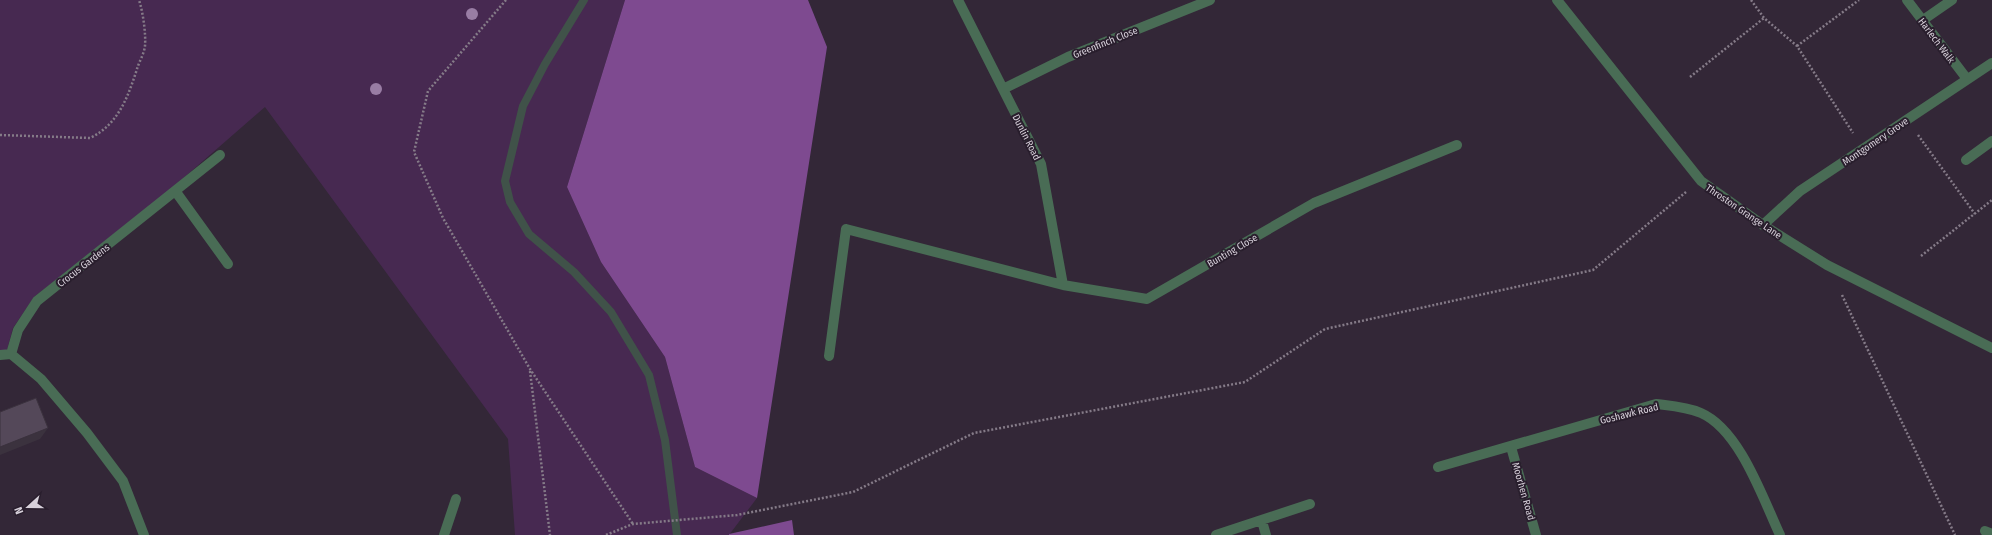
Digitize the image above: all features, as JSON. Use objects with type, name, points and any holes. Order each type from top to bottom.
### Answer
[{"type":"street","name":"Dunlin Road","points":[[958,0],[1041,164],[1063,285]]},
{"type":"street","name":"Greenfinch Close","points":[[1003,89],[1068,57],[1210,0]]},
{"type":"street","name":"Throston Grange Lane","points":[[1557,0],[1701,181],[1763,225],[1827,265],[1992,348]]},
{"type":"street","name":"Harlech Walk","points":[[1907,0],[1967,79]]},
{"type":"street","points":[[1923,20],[1952,0]]},
{"type":"street","name":"Montgomery Grove","points":[[1763,225],[1800,191],[1992,63]]},
{"type":"street","points":[[1966,160],[1992,141]]},
{"type":"street","name":"Bunting Close","points":[[829,356],[846,229],[1000,270],[1063,285],[1147,299],[1314,203],[1457,145]]},
{"type":"street","name":"Crocus Gardens","points":[[11,354],[18,330],[37,301],[176,192],[220,155]]},
{"type":"street","points":[[176,192],[228,264]]},
{"type":"street","points":[[0,355],[11,354],[41,379],[87,433],[123,481],[144,535]]},
{"type":"street","name":"Goshawk Road","points":[[1438,467],[1656,404],[1680,406],[1703,414],[1722,427],[1737,445],[1780,535]]},
{"type":"street","name":"Moorhen Road","points":[[1511,447],[1536,535]]},
{"type":"street","points":[[444,535],[456,499]]},
{"type":"street","points":[[1216,535],[1310,504]]},
{"type":"street","points":[[1262,521],[1266,535]]},
{"type":"path","points":[[0,135],[90,138],[102,132],[113,120],[128,97],[145,46],[142,8],[139,0]]},
{"type":"path","points":[[506,0],[428,91],[414,152],[443,218],[530,369],[633,524]]},
{"type":"path","points":[[1751,0],[1764,18],[1797,46],[1863,149]]},
{"type":"path","points":[[1797,46],[1859,0]]},
{"type":"path","points":[[1690,77],[1764,18]]},
{"type":"path","points":[[1906,120],[1975,214]]},
{"type":"path","points":[[606,535],[633,524],[737,516],[853,492],[974,433],[1245,382],[1325,329],[1593,270],[1701,181]]},
{"type":"path","points":[[1921,256],[1992,200]]},
{"type":"path","points":[[1827,265],[1955,535]]},
{"type":"path","points":[[530,369],[550,535]]},
{"type":"shaded area","points":[[0,0],[625,0],[567,187],[601,262],[665,357],[695,467],[757,498],[729,535],[515,535],[508,439],[265,107],[172,188],[34,297],[13,328],[7,350],[0,351]]},
{"type":"shaded area","points":[[625,0],[808,0],[827,47],[757,498],[695,467],[665,357],[601,262],[567,187]]},
{"type":"shaded area","points":[[792,520],[794,535],[729,535],[729,534]]},
{"type":"building","points":[[36,398],[48,428],[0,447],[0,412]]},
{"type":"waterway","points":[[584,0],[545,64],[523,106],[505,181],[510,202],[529,234],[574,272],[611,312],[649,375],[665,440],[677,535]]}]
